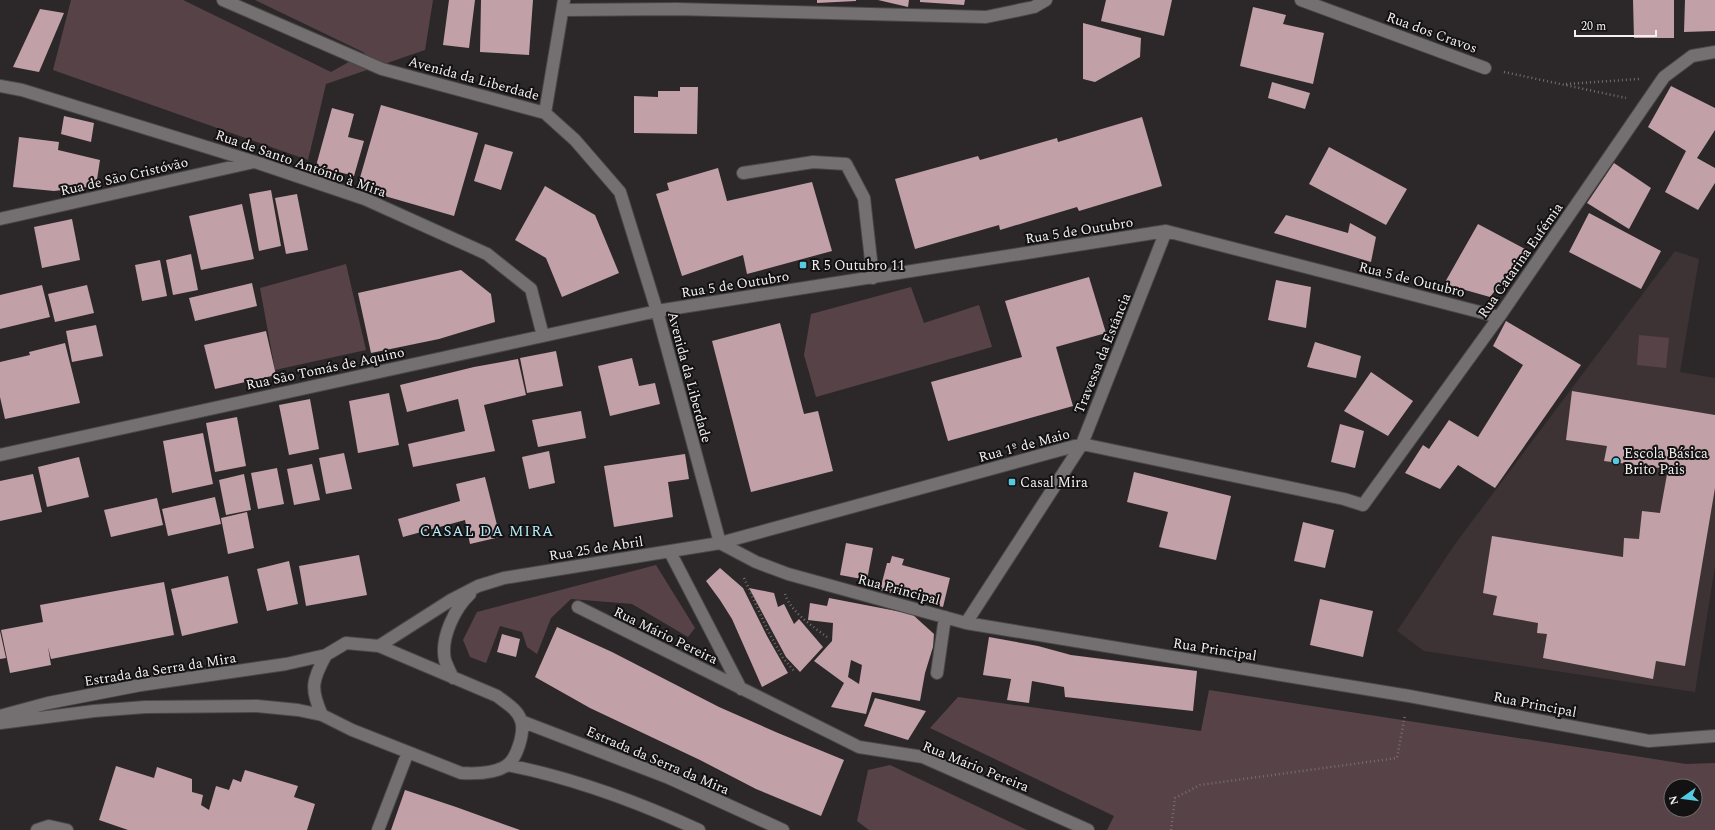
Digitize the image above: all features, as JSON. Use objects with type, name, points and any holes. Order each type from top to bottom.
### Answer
[{"type":"street","name":"Avenida da Liberdade","points":[[223,0],[382,68],[545,113],[575,140],[620,192],[657,311],[720,543]]},
{"type":"street","points":[[545,113],[564,5],[986,17],[1034,7],[1046,0]]},
{"type":"street","name":"Rua dos Cravos","points":[[1301,0],[1485,68]]},
{"type":"street","name":"Rua Catarina Eufémia","points":[[1363,505],[1499,316],[1664,77],[1692,56],[1715,52]]},
{"type":"street","name":"Rua de Santo António à Mira","points":[[0,86],[22,90],[255,162],[365,198],[487,254],[531,289],[543,336]]},
{"type":"street","name":"Rua de São Cristóvão","points":[[0,219],[255,162]]},
{"type":"street","points":[[743,173],[813,162],[846,164],[864,198],[872,278]]},
{"type":"street","name":"Rua 5 de Outubro","points":[[657,311],[1166,232],[1499,316]]},
{"type":"street","name":"Travessa da Estância","points":[[966,623],[1082,444],[1166,232]]},
{"type":"street","name":"Rua São Tomás de Aquino","points":[[0,455],[657,311]]},
{"type":"street","name":"Rua 1º de Maio","points":[[720,543],[1082,444],[1344,499],[1363,505]]},
{"type":"street","name":"Rua 25 de Abril","points":[[379,646],[451,600],[478,586],[504,578],[720,543]]},
{"type":"street","name":"Rua Principal","points":[[720,543],[788,574],[966,623],[1409,696],[1649,741],[1715,736]]},
{"type":"street","name":"Rua Mário Pereira","points":[[670,552],[741,688]]},
{"type":"street","points":[[453,678],[445,660],[446,634],[462,602],[478,586]]},
{"type":"street","name":"Rua Mário Pereira","points":[[578,608],[859,747],[923,757],[1088,830]]},
{"type":"street","points":[[937,673],[945,617]]},
{"type":"street","name":"Estrada da Serra da Mira","points":[[0,716],[48,703],[141,685],[252,670],[326,655],[346,643],[379,646],[497,696],[513,708],[521,721],[669,778],[783,830]]},
{"type":"street","name":"Estrada da Serra da Mira","points":[[322,715],[314,697],[315,674],[326,655]]},
{"type":"street","points":[[0,723],[94,711],[145,707],[257,706],[298,710],[322,715],[352,730],[461,773],[479,774],[507,765],[549,773],[640,804],[699,830]]},
{"type":"street","points":[[507,765],[515,755],[521,742],[521,721]]},
{"type":"street","points":[[378,830],[408,752]]},
{"type":"street","points":[[37,830],[49,826],[67,830]]},
{"type":"path","points":[[1485,68],[1646,102]]},
{"type":"path","points":[[1563,84],[1664,77]]},
{"type":"path","points":[[740,553],[747,586],[782,658],[795,672]]},
{"type":"path","points":[[788,574],[784,591],[787,598],[807,621],[827,637]]},
{"type":"path","points":[[1172,830],[1174,798],[1200,785],[1397,758],[1409,696]]},
{"type":"shaded area","points":[[71,0],[183,0],[331,72],[365,53],[255,0],[433,0],[425,50],[326,84],[308,160],[53,70]]},
{"type":"shaded area","name":"Escola Básica Brito Pais","points":[[1675,251],[1699,259],[1680,372],[1715,378],[1715,566],[1695,692],[1424,651],[1397,631],[1455,544]]},
{"type":"shaded area","points":[[346,264],[366,350],[275,370],[260,288]]},
{"type":"shaded area","points":[[911,287],[924,323],[979,305],[992,347],[816,397],[804,355],[811,314]]},
{"type":"shaded area","points":[[1639,335],[1669,338],[1666,368],[1637,365]]},
{"type":"shaded area","points":[[656,565],[695,628],[688,637],[632,604],[571,599],[551,618],[537,654],[527,647],[522,632],[500,626],[486,663],[470,657],[463,640],[477,612]]},
{"type":"shaded area","points":[[1209,690],[1686,764],[1715,763],[1715,830],[1107,830],[1114,816],[930,728],[958,697],[1201,731]]},
{"type":"shaded area","points":[[890,765],[1027,830],[869,830],[857,821],[868,770]]},
{"type":"building","points":[[449,0],[475,0],[469,48],[443,45]]},
{"type":"building","points":[[481,0],[533,0],[529,55],[480,52]]},
{"type":"building","points":[[817,0],[856,0],[856,1],[817,3]]},
{"type":"building","points":[[878,0],[909,0],[908,7]]},
{"type":"building","points":[[920,0],[965,0],[964,5],[920,2]]},
{"type":"building","points":[[1106,0],[1172,0],[1164,36],[1101,21]]},
{"type":"building","points":[[1633,0],[1674,0],[1674,38],[1634,38]]},
{"type":"building","points":[[1685,0],[1715,0],[1715,31],[1684,32]]},
{"type":"building","points":[[1253,7],[1286,15],[1283,24],[1324,33],[1313,84],[1240,66]]},
{"type":"building","points":[[40,9],[64,13],[39,72],[13,67]]},
{"type":"building","points":[[1083,23],[1141,38],[1140,57],[1095,82],[1083,79]]},
{"type":"building","points":[[1272,82],[1310,93],[1305,109],[1268,98]]},
{"type":"building","points":[[1671,86],[1715,108],[1715,130],[1697,158],[1715,168],[1715,183],[1698,210],[1665,192],[1686,151],[1648,127]]},
{"type":"building","points":[[680,87],[698,87],[697,134],[634,133],[634,96],[658,97],[658,91],[680,91]]},
{"type":"building","points":[[381,105],[478,133],[454,216],[357,188]]},
{"type":"building","points":[[332,108],[354,114],[348,137],[364,141],[354,176],[316,166]]},
{"type":"building","points":[[64,116],[94,123],[91,142],[61,134]]},
{"type":"building","points":[[1142,117],[1162,186],[1079,211],[1077,207],[1000,230],[999,225],[915,249],[895,179],[978,156],[980,160],[1057,138],[1058,142]]},
{"type":"building","points":[[19,137],[59,142],[58,150],[100,160],[96,186],[54,191],[13,187]]},
{"type":"building","points":[[485,144],[513,152],[501,190],[474,181]]},
{"type":"building","points":[[1329,147],[1407,189],[1386,225],[1309,184]]},
{"type":"building","points":[[1614,163],[1651,188],[1629,229],[1587,203]]},
{"type":"building","points":[[718,168],[727,201],[812,182],[832,251],[747,274],[743,255],[682,276],[656,194],[669,190],[667,183]]},
{"type":"building","points":[[545,186],[595,215],[619,273],[562,297],[546,258],[515,240]]},
{"type":"building","points":[[271,190],[281,246],[259,251],[249,194]]},
{"type":"building","points":[[297,194],[308,250],[286,254],[275,198]]},
{"type":"building","points":[[242,204],[254,259],[201,270],[189,216]]},
{"type":"building","points":[[1589,213],[1661,251],[1641,289],[1569,252]]},
{"type":"building","points":[[1286,215],[1348,233],[1350,223],[1376,237],[1371,262],[1274,233]]},
{"type":"building","points":[[72,219],[80,260],[42,268],[34,227]]},
{"type":"building","points":[[1478,224],[1527,250],[1490,297],[1444,284]]},
{"type":"building","points":[[191,254],[198,290],[173,295],[166,260]]},
{"type":"building","points":[[160,260],[167,296],[142,301],[135,265]]},
{"type":"building","points":[[461,270],[491,294],[495,322],[439,339],[371,353],[358,293]]},
{"type":"building","points":[[1089,277],[1106,333],[1056,347],[1073,406],[948,441],[931,382],[1022,357],[1005,301]]},
{"type":"building","points":[[1276,280],[1311,287],[1306,328],[1268,320]]},
{"type":"building","points":[[252,283],[257,306],[195,321],[189,298]]},
{"type":"building","points":[[42,285],[50,317],[0,329],[0,295]]},
{"type":"building","points":[[87,285],[94,313],[55,322],[48,294]]},
{"type":"building","points":[[1506,321],[1581,365],[1495,488],[1458,465],[1440,489],[1405,473],[1423,445],[1429,449],[1449,420],[1478,437],[1523,365],[1493,346]]},
{"type":"building","points":[[780,323],[804,414],[818,411],[833,471],[751,492],[712,341]]},
{"type":"building","points":[[96,325],[103,356],[72,362],[66,331]]},
{"type":"building","points":[[266,331],[276,375],[215,389],[204,345]]},
{"type":"building","points":[[1315,342],[1361,356],[1356,378],[1307,367]]},
{"type":"building","points":[[65,343],[80,403],[5,419],[0,397],[0,362],[30,355],[29,352]]},
{"type":"building","points":[[556,351],[563,386],[527,393],[520,358]]},
{"type":"building","points":[[632,358],[639,386],[655,383],[660,404],[610,416],[598,366]]},
{"type":"building","points":[[518,359],[526,395],[484,405],[495,451],[413,467],[408,444],[465,431],[458,399],[407,412],[400,385],[474,367]]},
{"type":"building","points":[[1371,372],[1413,401],[1388,436],[1344,411]]},
{"type":"building","points":[[1572,391],[1715,415],[1715,488],[1685,666],[1656,661],[1653,679],[1543,658],[1547,634],[1537,633],[1538,623],[1493,615],[1497,596],[1483,593],[1492,536],[1623,557],[1624,538],[1639,539],[1642,511],[1660,513],[1668,469],[1604,461],[1607,446],[1566,440]]},
{"type":"building","points":[[389,393],[399,445],[358,453],[349,401]]},
{"type":"building","points":[[310,399],[319,449],[289,455],[279,405]]},
{"type":"building","points":[[581,411],[586,438],[538,447],[532,420]]},
{"type":"building","points":[[237,417],[246,466],[215,472],[206,423]]},
{"type":"building","points":[[1340,424],[1364,431],[1355,468],[1331,462]]},
{"type":"building","points":[[203,433],[213,484],[172,493],[163,441]]},
{"type":"building","points":[[549,451],[555,483],[529,489],[522,457]]},
{"type":"building","points":[[344,453],[352,489],[326,494],[319,458]]},
{"type":"building","points":[[685,454],[689,479],[668,482],[673,517],[614,527],[604,466]]},
{"type":"building","points":[[79,457],[89,497],[47,507],[38,467]]},
{"type":"building","points":[[312,464],[320,500],[294,505],[287,469]]},
{"type":"building","points":[[277,468],[284,504],[258,509],[251,473]]},
{"type":"building","points":[[1134,472],[1231,496],[1216,560],[1159,547],[1168,512],[1127,502]]},
{"type":"building","points":[[33,474],[42,512],[0,521],[0,481]]},
{"type":"building","points":[[244,474],[251,510],[226,515],[219,480]]},
{"type":"building","points":[[485,477],[500,537],[470,544],[465,520],[403,537],[398,519],[460,501],[456,484]]},
{"type":"building","points":[[215,497],[221,524],[168,536],[162,509]]},
{"type":"building","points":[[157,498],[163,525],[111,537],[104,510]]},
{"type":"building","points":[[247,512],[254,548],[228,554],[221,518]]},
{"type":"building","points":[[1303,522],[1334,530],[1325,568],[1294,561]]},
{"type":"building","points":[[846,543],[873,548],[867,580],[840,575]]},
{"type":"building","points":[[359,555],[367,595],[306,606],[299,566]]},
{"type":"building","points":[[892,556],[904,559],[902,565],[950,578],[943,607],[880,590],[887,563],[890,563]]},
{"type":"building","points":[[289,561],[298,604],[267,611],[257,569]]},
{"type":"building","points":[[720,568],[743,588],[767,636],[788,673],[762,687],[732,619],[706,581]]},
{"type":"building","points":[[228,576],[238,623],[182,636],[171,589]]},
{"type":"building","points":[[164,582],[174,635],[51,659],[48,647],[51,665],[10,673],[1,630],[43,622],[40,605]]},
{"type":"building","points":[[749,588],[774,593],[778,607],[784,604],[794,624],[799,619],[823,647],[800,672],[786,657]]},
{"type":"building","points":[[829,598],[912,614],[934,634],[933,647],[925,673],[920,701],[872,692],[866,714],[831,707],[844,683],[814,661],[832,641],[833,623],[808,620],[810,603],[827,606]],"holes":[[[851,660],[862,665],[859,684],[848,677]]]},
{"type":"building","points":[[1320,599],[1373,611],[1363,657],[1310,645]]},
{"type":"building","points":[[557,627],[612,652],[719,707],[844,760],[821,816],[756,789],[700,760],[590,708],[535,677]]},
{"type":"building","points":[[0,631],[6,658],[0,659]]},
{"type":"building","points":[[502,634],[520,639],[516,657],[497,652]]},
{"type":"building","points":[[989,637],[1038,646],[1071,655],[1197,671],[1193,711],[1065,697],[1064,687],[1032,681],[1029,703],[1007,700],[1011,679],[983,675]]},
{"type":"building","points":[[875,698],[926,711],[908,740],[864,726]]},
{"type":"building","points":[[116,766],[154,778],[157,767],[192,779],[192,792],[203,795],[201,805],[209,810],[216,786],[229,790],[233,779],[241,782],[245,770],[298,786],[294,797],[315,804],[307,830],[128,830],[99,820]]},
{"type":"building","points":[[405,790],[456,807],[520,830],[391,830]]},
{"type":"place","name":"R 5 Outubro 11","points":[[803,265]]},
{"type":"place","name":"Escola Básica Brito Pais","points":[[1616,461]]},
{"type":"place","name":"Casal Mira","points":[[1012,482]]},
{"type":"district","name":"CASAL DA MIRA","points":[[487,531]]}]
